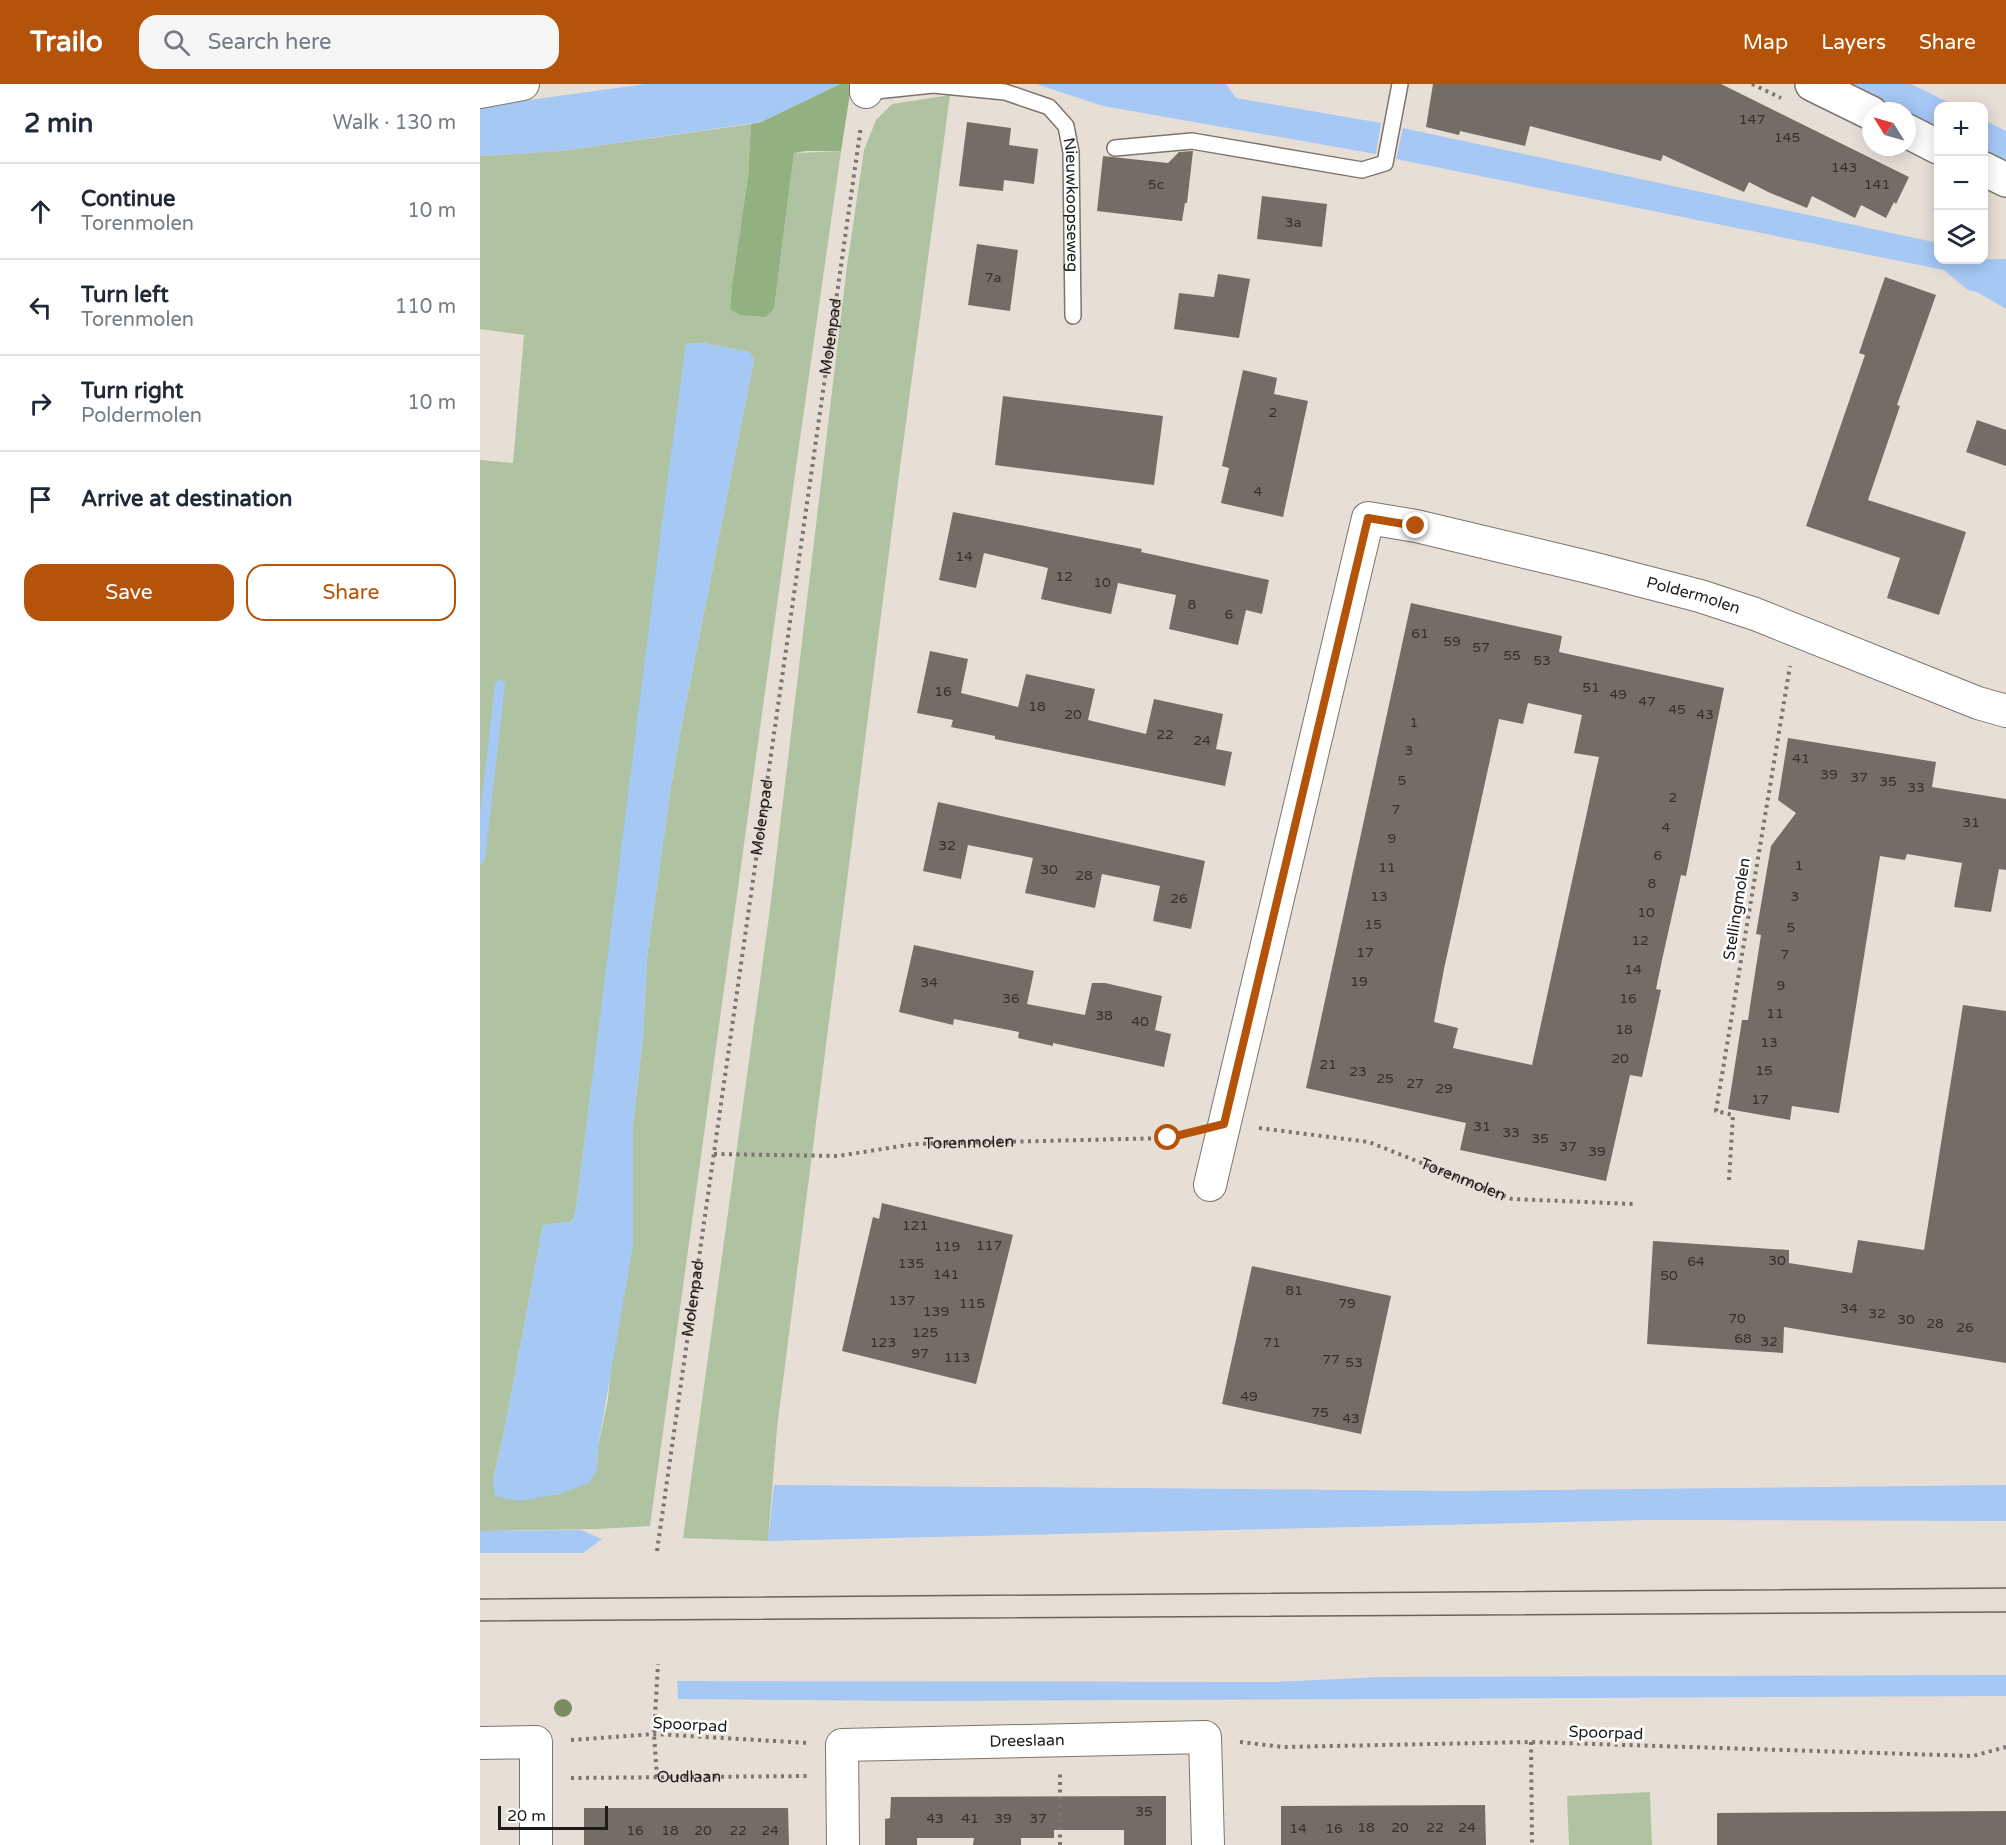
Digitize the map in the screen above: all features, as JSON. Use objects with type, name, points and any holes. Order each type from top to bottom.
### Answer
[{"type":"street","points":[[480,92],[523,84]]},
{"type":"street","points":[[1812,84],[1862,109]]},
{"type":"street","points":[[1916,136],[1934,145]]},
{"type":"street","points":[[1988,171],[2006,180]]},
{"type":"street","name":"Poldermolen","points":[[1224,1124],[1368,518],[1416,526],[1700,596],[1797,630],[1978,703],[2006,711]]},
{"type":"street","points":[[1210,1185],[1224,1124]]},
{"type":"street","points":[[1205,1737],[1208,1845]]},
{"type":"street","name":"Dreeslaan","points":[[843,1760],[1060,1741],[1205,1737]]},
{"type":"street","points":[[480,1743],[536,1742],[536,1845]]},
{"type":"street","points":[[843,1760],[843,1845]]},
{"type":"lane","points":[[1115,148],[1192,141],[1362,170],[1385,163],[1400,84]]},
{"type":"lane","name":"Nieuwkoopseweg","points":[[866,88],[933,85],[1005,92],[1049,107],[1055,113],[1066,126],[1071,152],[1073,316]]},
{"type":"path","name":"Molenpad","points":[[657,1551],[866,88]]},
{"type":"path","name":"Stellingmolen","points":[[1729,1180],[1733,1115],[1716,1111],[1797,630]]},
{"type":"path","name":"Torenmolen","points":[[714,1154],[838,1156],[914,1144],[1168,1138],[1224,1124],[1369,1142],[1512,1199],[1634,1204]]},
{"type":"path","points":[[657,1777],[654,1734],[658,1665]]},
{"type":"path","name":"Spoorpad","points":[[536,1742],[654,1734],[843,1760]]},
{"type":"path","name":"Spoorpad","points":[[1205,1737],[1283,1748],[1531,1743],[1973,1756],[2006,1747]]},
{"type":"path","points":[[1060,1741],[1060,1845]]},
{"type":"path","points":[[1531,1743],[1532,1845]]},
{"type":"path","name":"Oudlaan","points":[[536,1779],[657,1777],[843,1760]]},
{"type":"green space","points":[[840,84],[851,84],[841,151],[794,153],[774,309],[766,317],[740,315],[730,309],[748,177],[751,124],[761,122]]},
{"type":"green space","points":[[950,95],[777,1428],[768,1541],[683,1538],[770,909],[847,266],[864,150],[876,120],[892,104]]},
{"type":"green space","points":[[751,124],[748,177],[730,309],[766,317],[774,309],[794,153],[841,151],[650,1526],[480,1531],[480,460],[513,463],[524,335],[480,329],[480,156],[560,151]],"holes":[[[703,343],[749,352],[754,360],[681,728],[647,957],[643,1037],[608,1399],[598,1446],[597,1470],[560,1494],[544,1496],[493,1480],[543,1225],[570,1222],[574,1218],[576,1209],[686,344]]]},
{"type":"green space","points":[[1650,1792],[1652,1845],[1569,1845],[1567,1796]]},
{"type":"water","points":[[645,84],[840,84],[761,122],[560,151],[480,156],[480,107]]},
{"type":"water","points":[[1036,84],[1226,84],[1236,98],[1381,123],[1376,154],[1103,106]]},
{"type":"water","points":[[1846,84],[1911,84],[1948,102],[1934,102],[1934,129],[1916,120],[1916,102],[1881,102]]},
{"type":"water","points":[[1988,122],[2006,131],[2006,165],[1988,156]]},
{"type":"water","points":[[1403,128],[1934,242],[1934,264],[1988,264],[1988,259],[2006,259],[2006,309],[1977,292],[1968,290],[1944,270],[1396,159]]},
{"type":"water","points":[[703,343],[750,352],[754,360],[681,728],[647,957],[643,1037],[633,1124],[633,1246],[598,1446],[597,1470],[589,1483],[560,1494],[518,1501],[495,1496],[493,1480],[543,1225],[570,1222],[574,1218],[576,1209],[686,344]]},
{"type":"water","points":[[774,1485],[1458,1491],[2006,1485],[2006,1521],[1647,1520],[768,1541]]},
{"type":"water","points":[[581,1530],[602,1539],[583,1553],[480,1553],[480,1531]]},
{"type":"water","points":[[2006,1675],[2006,1696],[923,1701],[678,1699],[677,1681],[1273,1682],[1383,1677]]},
{"type":"building","points":[[1433,84],[1721,84],[1862,154],[1862,156],[1867,156],[1909,177],[1896,204],[1894,202],[1886,218],[1861,205],[1855,218],[1812,196],[1807,208],[1749,182],[1744,192],[1663,155],[1661,161],[1530,126],[1525,146],[1460,131],[1459,135],[1426,127]]},
{"type":"building","points":[[967,122],[1011,128],[1009,145],[1038,149],[1034,184],[1004,180],[1003,191],[959,186]]},
{"type":"building","points":[[1193,151],[1187,203],[1185,203],[1182,221],[1097,211],[1103,156],[1168,163],[1179,152]]},
{"type":"building","points":[[1262,196],[1327,204],[1322,247],[1257,239]]},
{"type":"building","points":[[977,244],[1018,250],[1010,311],[968,305]]},
{"type":"building","points":[[1218,274],[1250,279],[1239,338],[1174,329],[1179,293],[1214,297]]},
{"type":"building","points":[[1885,277],[1936,295],[1897,405],[1900,406],[1868,500],[1966,532],[1939,615],[1887,598],[1900,558],[1806,526],[1865,355],[1859,353]]},
{"type":"building","points":[[1243,370],[1277,378],[1274,394],[1308,401],[1283,517],[1221,503],[1229,468],[1222,466]]},
{"type":"building","points":[[1003,396],[1163,416],[1154,485],[995,465]]},
{"type":"building","points":[[1977,420],[2006,430],[2006,466],[1966,452]]},
{"type":"building","points":[[953,512],[1142,549],[1141,552],[1269,580],[1262,614],[1246,610],[1238,645],[1169,629],[1176,595],[1118,583],[1111,614],[1077,607],[1041,599],[1048,568],[984,553],[976,588],[939,580]]},
{"type":"building","points":[[1411,603],[1562,636],[1559,652],[1724,688],[1686,876],[1681,875],[1662,960],[1656,989],[1661,990],[1642,1077],[1630,1075],[1606,1181],[1460,1150],[1466,1123],[1306,1088]],"holes":[[[1528,703],[1582,715],[1574,753],[1599,757],[1532,1065],[1453,1048],[1458,1028],[1434,1022],[1499,719],[1523,724]]]},
{"type":"building","points":[[930,651],[968,659],[961,693],[1018,707],[1026,674],[1095,689],[1088,720],[1146,734],[1154,699],[1223,714],[1216,749],[1232,752],[1225,786],[995,739],[995,736],[951,727],[953,720],[917,713]]},
{"type":"building","points":[[1788,738],[1936,762],[1932,787],[2006,799],[2006,870],[1999,869],[1991,912],[1954,907],[1962,863],[1907,854],[1905,860],[1880,856],[1839,1113],[1792,1106],[1790,1120],[1728,1109],[1742,1020],[1748,1020],[1761,935],[1756,934],[1771,846],[1796,813],[1778,800]]},
{"type":"building","points":[[938,802],[1205,861],[1191,929],[1153,921],[1160,886],[1102,874],[1095,908],[1025,893],[1033,858],[968,845],[961,879],[923,871]]},
{"type":"building","points":[[914,945],[1034,971],[1027,1004],[1085,1015],[1092,983],[1105,983],[1162,996],[1155,1030],[1171,1034],[1164,1067],[1053,1043],[1053,1046],[1018,1038],[1019,1032],[954,1019],[953,1025],[899,1012]]},
{"type":"building","points":[[1963,1005],[2006,1011],[2006,1363],[1784,1327],[1783,1353],[1647,1344],[1653,1241],[1789,1250],[1789,1263],[1852,1273],[1858,1240],[1924,1250]]},
{"type":"building","points":[[882,1203],[1013,1235],[976,1384],[842,1351],[873,1217],[879,1219]]},
{"type":"building","points":[[1252,1266],[1391,1296],[1361,1434],[1222,1404]]},
{"type":"building","points":[[1166,1796],[1166,1845],[1124,1845],[1124,1830],[1054,1830],[1054,1838],[1021,1838],[1021,1845],[973,1845],[974,1838],[917,1838],[917,1845],[885,1845],[885,1819],[890,1818],[891,1797]]},
{"type":"building","points":[[1485,1805],[1486,1845],[1281,1845],[1281,1806]]},
{"type":"building","points":[[584,1808],[788,1808],[789,1845],[584,1845]]},
{"type":"building","points":[[2006,1811],[2006,1845],[1717,1845],[1717,1813]]},
{"type":"waterway","points":[[480,859],[500,685]]},
{"type":"tram line","points":[[480,1599],[2006,1588]]},
{"type":"tram line","points":[[480,1621],[2006,1612]]},
{"type":"route","points":[[1168,1138],[1224,1124],[1368,518],[1416,526]]}]
